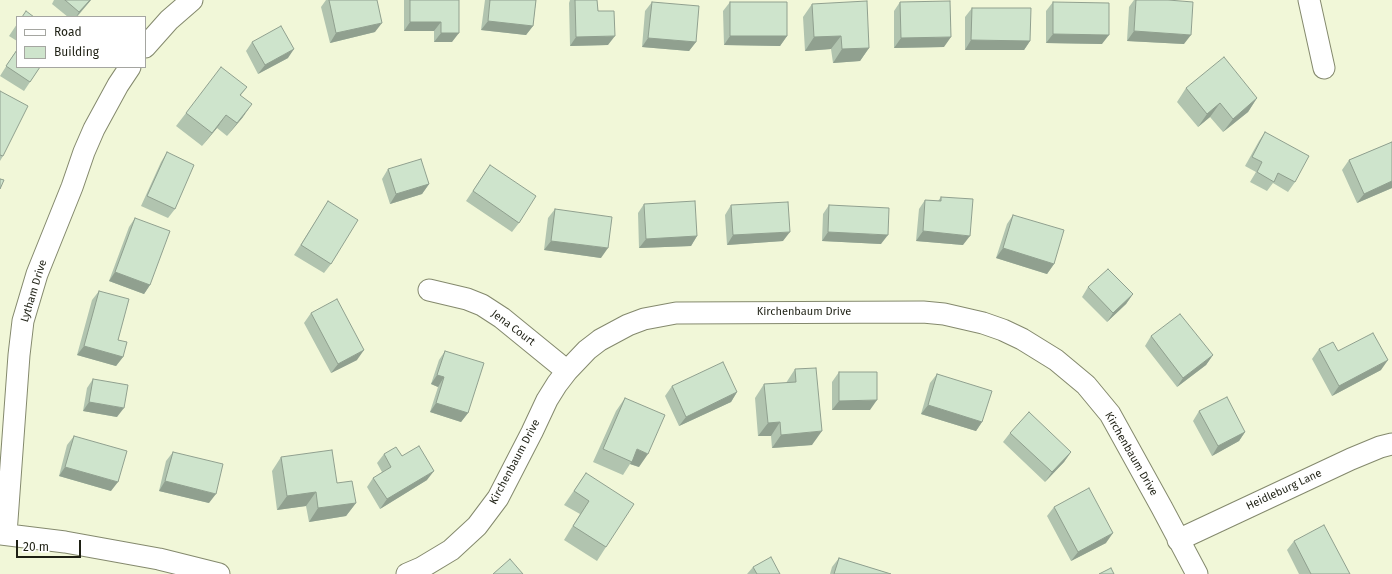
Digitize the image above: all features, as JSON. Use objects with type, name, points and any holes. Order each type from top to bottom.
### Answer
[{"type":"street","points":[[146,46],[169,20],[192,0]]},
{"type":"street","points":[[1309,0],[1324,68]]},
{"type":"street","name":"Lytham Drive","points":[[3,534],[23,321],[37,274],[72,187],[84,152],[94,129],[118,85],[129,68]]},
{"type":"street","name":"Jena Court","points":[[429,290],[467,299],[482,305],[502,318],[567,371]]},
{"type":"street","name":"Kirchenbaum Drive","points":[[407,574],[421,568],[451,550],[481,520],[498,498],[547,400],[567,371],[587,350],[600,340],[623,328],[644,319],[676,313],[923,312],[944,314],[984,323],[1022,339],[1056,360],[1086,385],[1110,414],[1197,574]]},
{"type":"street","name":"Heidleburg Lane","points":[[1178,540],[1351,459],[1380,447],[1392,444]]},
{"type":"street","points":[[3,534],[65,542],[159,559],[218,574]]},
{"type":"building","points":[[65,0],[90,0],[79,12]]},
{"type":"building","points":[[329,0],[377,0],[382,23],[336,33]]},
{"type":"building","points":[[410,0],[459,0],[459,33],[441,33],[441,22],[410,22]]},
{"type":"building","points":[[490,0],[536,0],[533,26],[488,21]]},
{"type":"building","points":[[575,0],[597,0],[598,11],[614,11],[615,36],[576,37]]},
{"type":"building","points":[[1136,0],[1193,2],[1191,35],[1134,31]]},
{"type":"building","points":[[867,1],[869,48],[842,49],[841,36],[814,37],[812,4]]},
{"type":"building","points":[[950,1],[951,37],[901,38],[900,2]]},
{"type":"building","points":[[652,2],[699,6],[696,42],[648,38]]},
{"type":"building","points":[[730,2],[787,2],[787,36],[730,36]]},
{"type":"building","points":[[1053,2],[1109,3],[1109,35],[1053,34]]},
{"type":"building","points":[[972,8],[1031,8],[1030,41],[971,40]]},
{"type":"building","points":[[26,11],[33,16],[23,16]]},
{"type":"building","points":[[281,26],[294,49],[265,65],[252,42]]},
{"type":"building","points":[[16,51],[16,68],[39,68],[30,82],[6,66]]},
{"type":"building","points":[[1224,57],[1257,98],[1233,119],[1220,103],[1207,114],[1186,88]]},
{"type":"building","points":[[221,67],[247,87],[240,95],[252,104],[237,123],[226,115],[212,133],[186,113]]},
{"type":"building","points":[[0,91],[28,106],[3,156],[0,155]]},
{"type":"building","points":[[1265,132],[1309,156],[1295,182],[1278,173],[1274,182],[1257,172],[1262,162],[1252,157]]},
{"type":"building","points":[[1392,142],[1392,181],[1364,194],[1349,160]]},
{"type":"building","points":[[167,152],[194,165],[175,209],[147,196]]},
{"type":"building","points":[[421,159],[429,184],[396,194],[388,169]]},
{"type":"building","points":[[490,165],[536,196],[519,223],[473,191]]},
{"type":"building","points":[[0,179],[4,180],[0,189]]},
{"type":"building","points":[[941,197],[973,199],[970,236],[923,231],[925,200],[941,201]]},
{"type":"building","points":[[328,201],[358,220],[331,264],[301,245]]},
{"type":"building","points":[[695,201],[697,236],[646,239],[644,204]]},
{"type":"building","points":[[788,202],[790,232],[733,235],[731,205]]},
{"type":"building","points":[[829,205],[889,208],[888,235],[828,232]]},
{"type":"building","points":[[555,209],[612,217],[608,248],[551,241]]},
{"type":"building","points":[[1013,215],[1064,230],[1054,264],[1003,248]]},
{"type":"building","points":[[135,218],[170,231],[150,285],[115,272]]},
{"type":"building","points":[[1108,269],[1133,294],[1113,313],[1088,287]]},
{"type":"building","points":[[99,291],[129,299],[118,340],[127,342],[123,357],[84,346]]},
{"type":"building","points":[[337,299],[364,350],[338,364],[311,313]]},
{"type":"building","points":[[1180,314],[1213,355],[1183,378],[1151,336]]},
{"type":"building","points":[[1373,333],[1388,360],[1339,386],[1319,349],[1333,342],[1338,351]]},
{"type":"building","points":[[445,351],[484,363],[468,413],[436,403],[444,377],[437,375]]},
{"type":"building","points":[[723,362],[737,392],[686,417],[672,386]]},
{"type":"building","points":[[816,368],[822,431],[781,435],[780,422],[768,423],[764,384],[796,382],[795,369]]},
{"type":"building","points":[[839,372],[877,372],[877,400],[839,401]]},
{"type":"building","points":[[937,374],[992,391],[982,422],[928,405]]},
{"type":"building","points":[[93,379],[128,385],[124,408],[89,402]]},
{"type":"building","points":[[1227,397],[1245,432],[1218,446],[1199,411]]},
{"type":"building","points":[[625,398],[665,415],[648,454],[637,449],[632,462],[603,449]]},
{"type":"building","points":[[1029,412],[1071,452],[1052,472],[1010,433]]},
{"type":"building","points":[[74,436],[127,451],[118,482],[65,467]]},
{"type":"building","points":[[419,446],[434,471],[387,499],[373,478],[391,467],[384,454],[396,447],[402,456]]},
{"type":"building","points":[[332,450],[337,483],[352,481],[356,503],[318,508],[316,492],[287,496],[281,457]]},
{"type":"building","points":[[173,452],[223,464],[216,494],[165,481]]},
{"type":"building","points":[[586,473],[634,504],[606,547],[573,526],[589,501],[574,491]]},
{"type":"building","points":[[1089,488],[1113,533],[1078,552],[1054,507]]},
{"type":"building","points":[[1324,525],[1350,574],[1311,574],[1294,541]]},
{"type":"building","points":[[771,557],[780,574],[757,574],[753,567]]},
{"type":"building","points":[[839,558],[891,574],[834,574]]},
{"type":"building","points":[[510,559],[523,574],[493,574]]},
{"type":"building","points":[[1111,568],[1114,574],[1099,574]]}]
